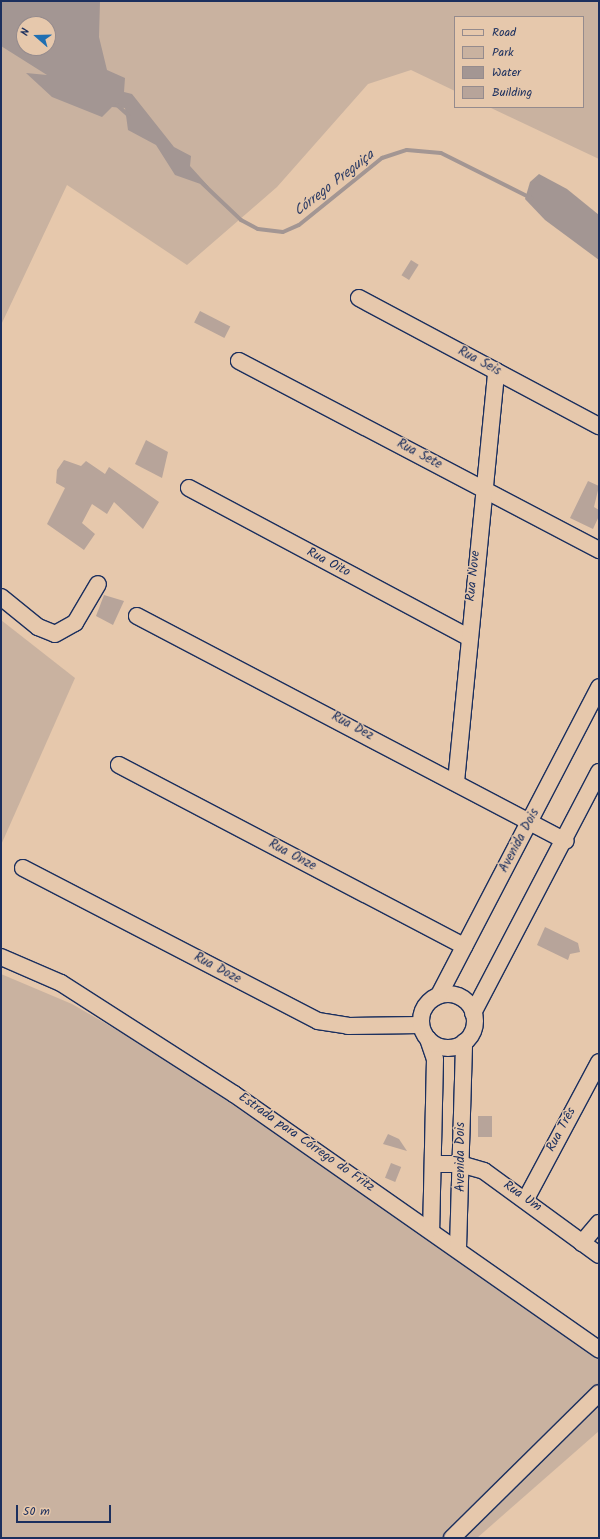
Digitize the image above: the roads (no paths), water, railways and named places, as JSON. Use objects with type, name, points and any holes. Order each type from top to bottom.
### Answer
[{"type":"street","name":"Rua Seis","points":[[359,298],[599,426]]},
{"type":"street","name":"Rua Sete","points":[[239,361],[599,550]]},
{"type":"street","name":"Rua Nove","points":[[456,782],[482,488],[496,371]]},
{"type":"street","name":"Rua Oito","points":[[188,488],[468,637]]},
{"type":"street","points":[[1,598],[38,628],[55,634],[75,623],[98,584]]},
{"type":"street","name":"Rua Dez","points":[[137,616],[456,782],[565,841]]},
{"type":"street","name":"Avenida Dois","points":[[431,1229],[434,1164],[435,1059],[425,1032],[423,1010],[439,995],[599,687]]},
{"type":"street","name":"Rua Onze","points":[[119,765],[464,946]]},
{"type":"street","name":"Avenida Dois","points":[[458,1248],[464,1042],[474,1026],[473,1013],[565,841],[599,772]]},
{"type":"street","name":"Rua Doze","points":[[23,868],[318,1021],[348,1026],[425,1032]]},
{"type":"street","name":"Estrada para Córrego do Fritz","points":[[1,957],[61,983],[126,1023],[431,1229],[599,1350]]},
{"type":"street","points":[[439,995],[461,997],[473,1013]]},
{"type":"street","points":[[425,1032],[447,1047],[464,1042]]},
{"type":"street","name":"Rua Três","points":[[526,1199],[599,1062]]},
{"type":"street","name":"Rua Um","points":[[434,1164],[460,1164],[484,1171],[526,1199],[599,1256]]},
{"type":"street","points":[[582,1243],[599,1223]]},
{"type":"street","points":[[452,1538],[599,1393]]},
{"type":"water","points":[[1,1],[100,1],[99,37],[107,70],[125,78],[124,92],[132,94],[174,147],[191,156],[190,166],[209,187],[175,175],[156,145],[128,130],[125,108],[112,107],[102,117],[52,97],[26,73],[47,75],[17,56],[56,56],[56,16],[16,16],[16,55],[1,46]]},
{"type":"water","points":[[539,174],[567,189],[599,215],[599,260],[545,220],[525,199],[530,182]]},
{"type":"waterway","name":"Córrego Preguiça","points":[[117,105],[128,115]]},
{"type":"waterway","name":"Córrego Preguiça","points":[[202,183],[241,220],[258,229],[283,232],[299,225],[382,158],[407,150],[441,153],[531,198]]}]
